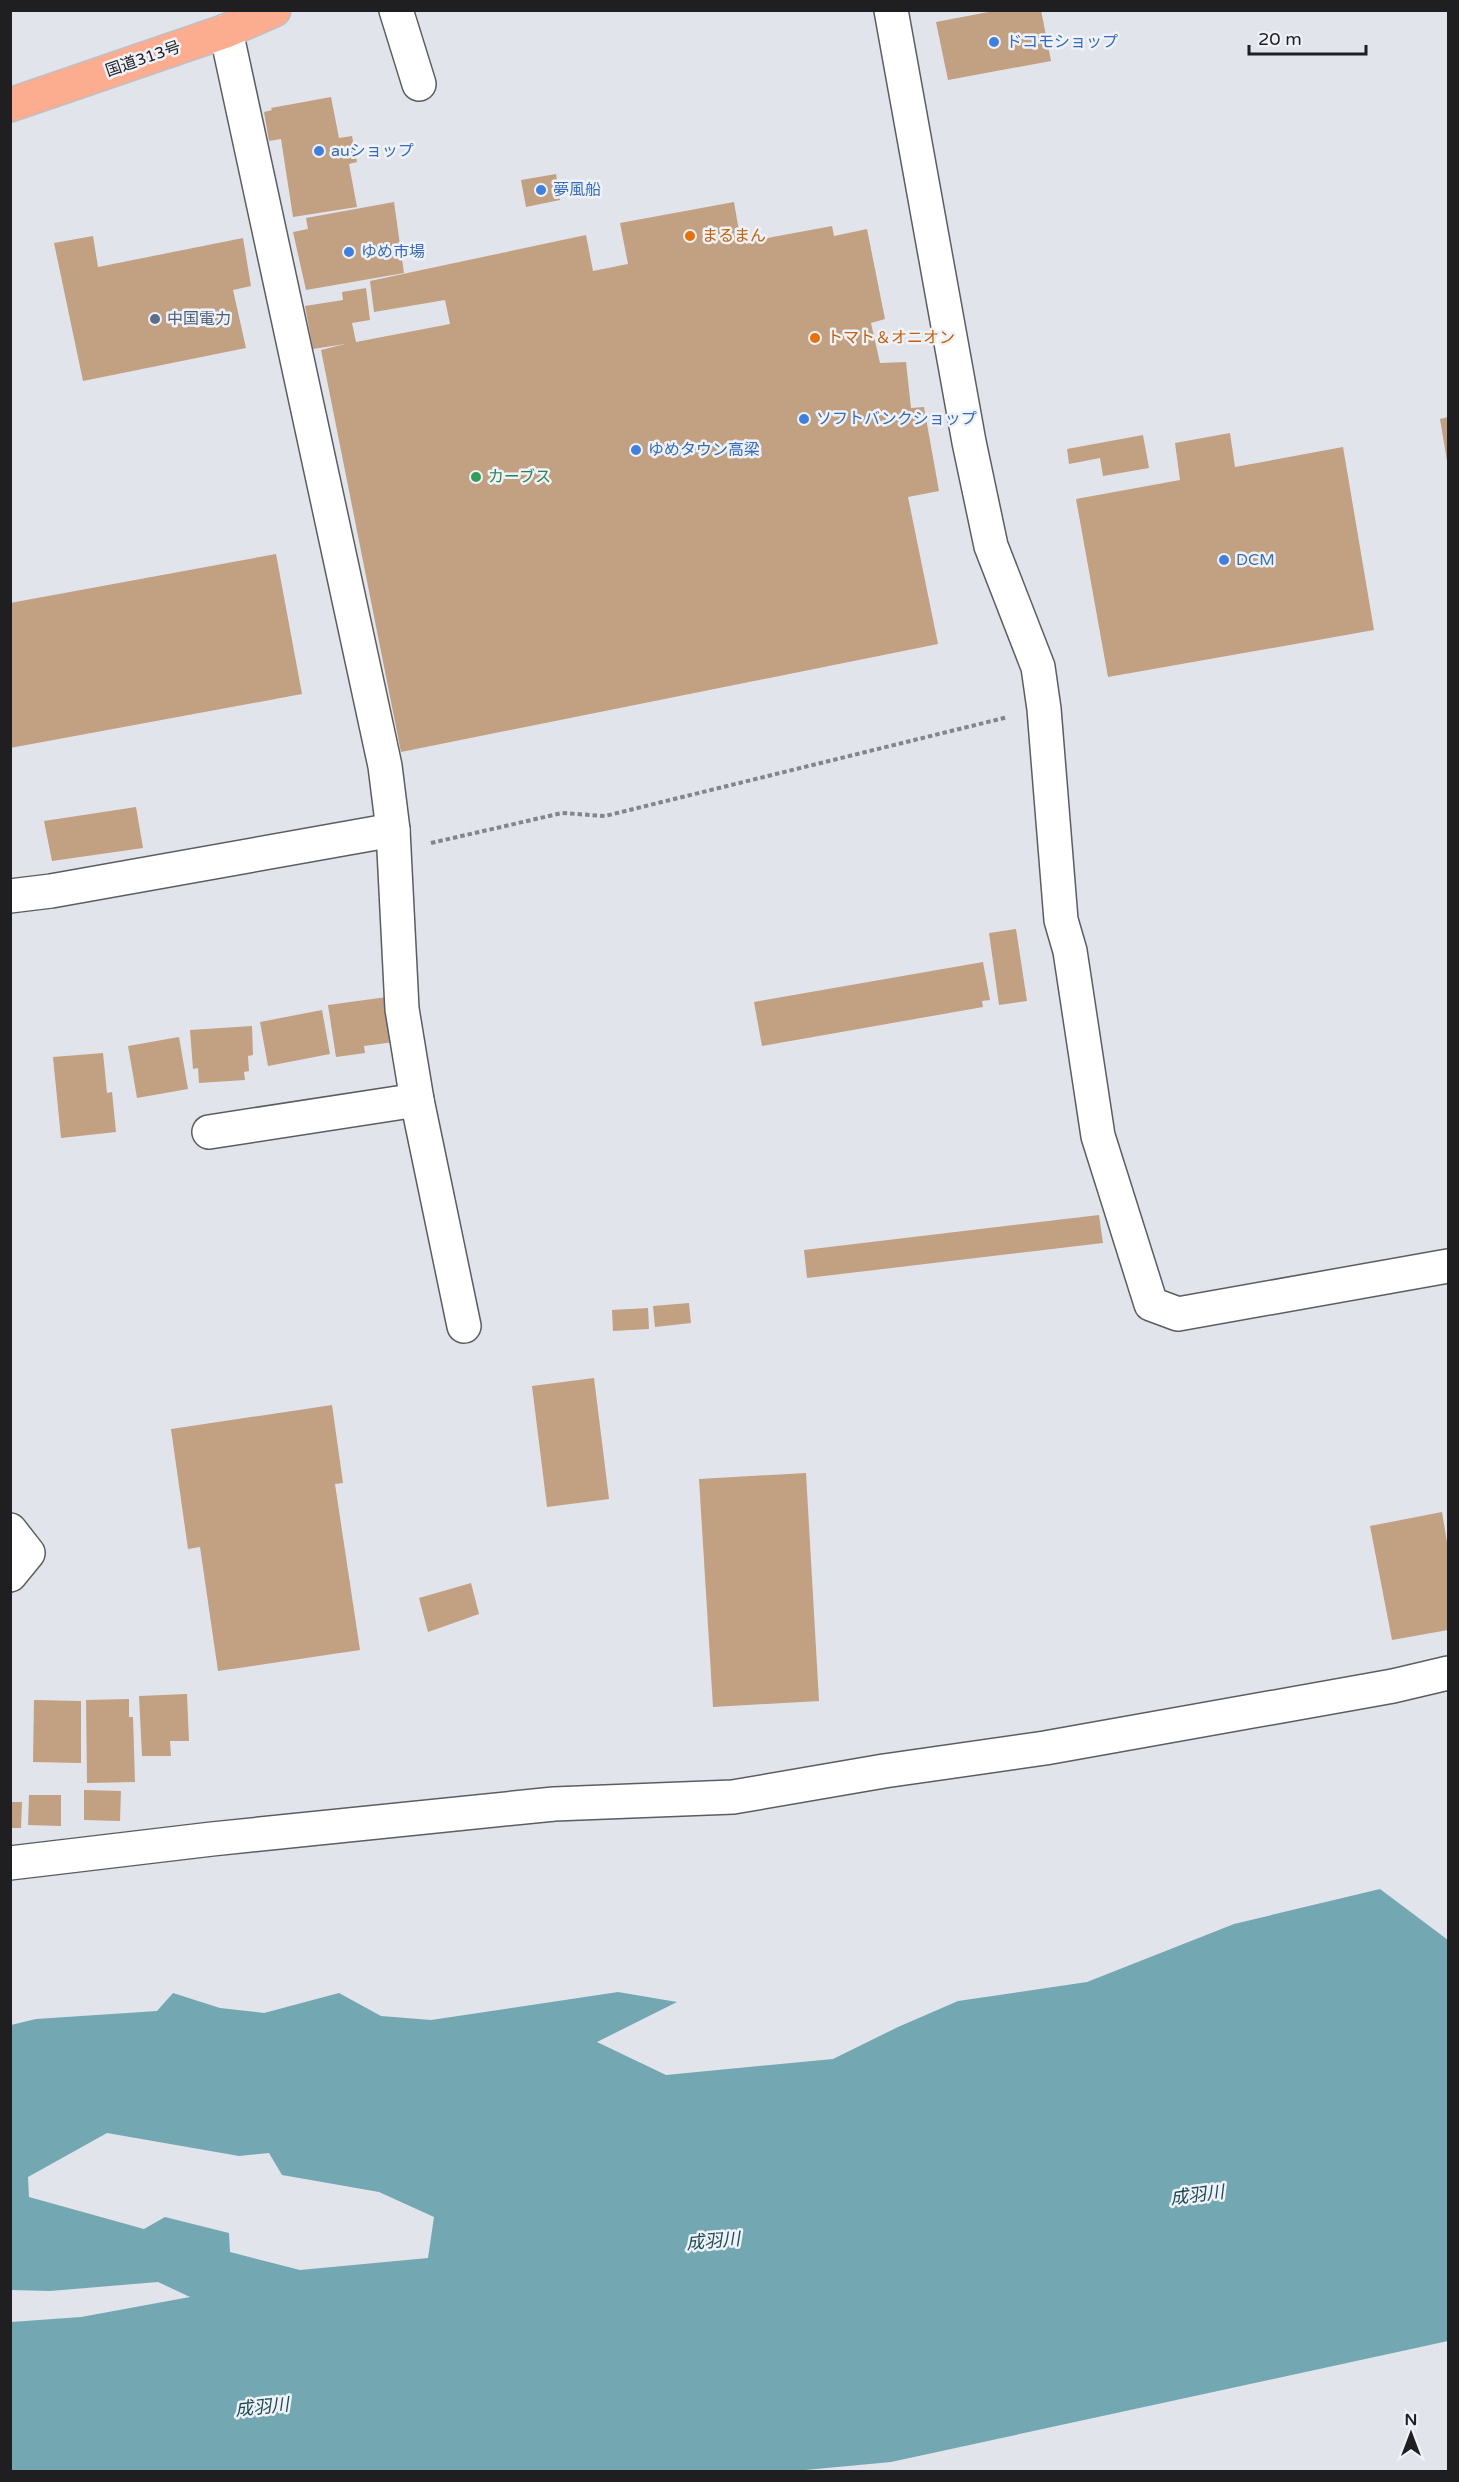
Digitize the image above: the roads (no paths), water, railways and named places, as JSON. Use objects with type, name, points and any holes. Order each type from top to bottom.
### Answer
[{"type":"highway","name":"国道313号","points":[[10,105],[226,31],[274,10]]},
{"type":"street","points":[[396,10],[419,84]]},
{"type":"street","points":[[891,10],[969,442],[991,546],[1038,667],[1044,709],[1061,920],[1070,951],[1098,1136],[1150,1304],[1178,1314],[1449,1266]]},
{"type":"street","points":[[226,31],[385,766],[393,841],[402,1009],[417,1100],[464,1326]]},
{"type":"street","points":[[10,896],[393,841]]},
{"type":"street","points":[[209,1132],[417,1100]]},
{"type":"street","points":[[10,1530],[28,1553],[10,1575]]},
{"type":"street","points":[[10,1863],[212,1839],[554,1804],[733,1797],[884,1771],[1057,1746],[1393,1686],[1449,1673]]},
{"type":"water","name":"成羽川","points":[[1380,1889],[1448,1940],[1448,2341],[891,2462],[784,2472],[11,2471],[11,2322],[81,2317],[190,2297],[158,2282],[50,2291],[11,2290],[11,2025],[36,2019],[157,2011],[173,1993],[220,2008],[264,2013],[339,1993],[381,2016],[431,2020],[618,1992],[677,2002],[597,2042],[666,2075],[833,2059],[958,2001],[1087,1982],[1234,1924]],"holes":[[[107,2133],[239,2156],[269,2153],[282,2175],[379,2192],[434,2217],[428,2258],[300,2270],[230,2252],[229,2233],[165,2217],[144,2229],[29,2197],[28,2177]]]},
{"type":"place","name":"ドコモショップ","points":[[994,42]]},
{"type":"place","name":"auショップ","points":[[319,151]]},
{"type":"place","name":"夢風船","points":[[541,190]]},
{"type":"place","name":"まるまん","points":[[690,236]]},
{"type":"place","name":"ゆめ市場","points":[[349,252]]},
{"type":"place","name":"中国電力","points":[[155,319]]},
{"type":"place","name":"トマト＆オニオン","points":[[815,338]]},
{"type":"place","name":"ソフトバンクショップ","points":[[804,419]]},
{"type":"place","name":"ゆめタウン高梁","points":[[636,450]]},
{"type":"place","name":"カーブス","points":[[476,477]]},
{"type":"place","name":"DCM","points":[[1224,560]]}]
